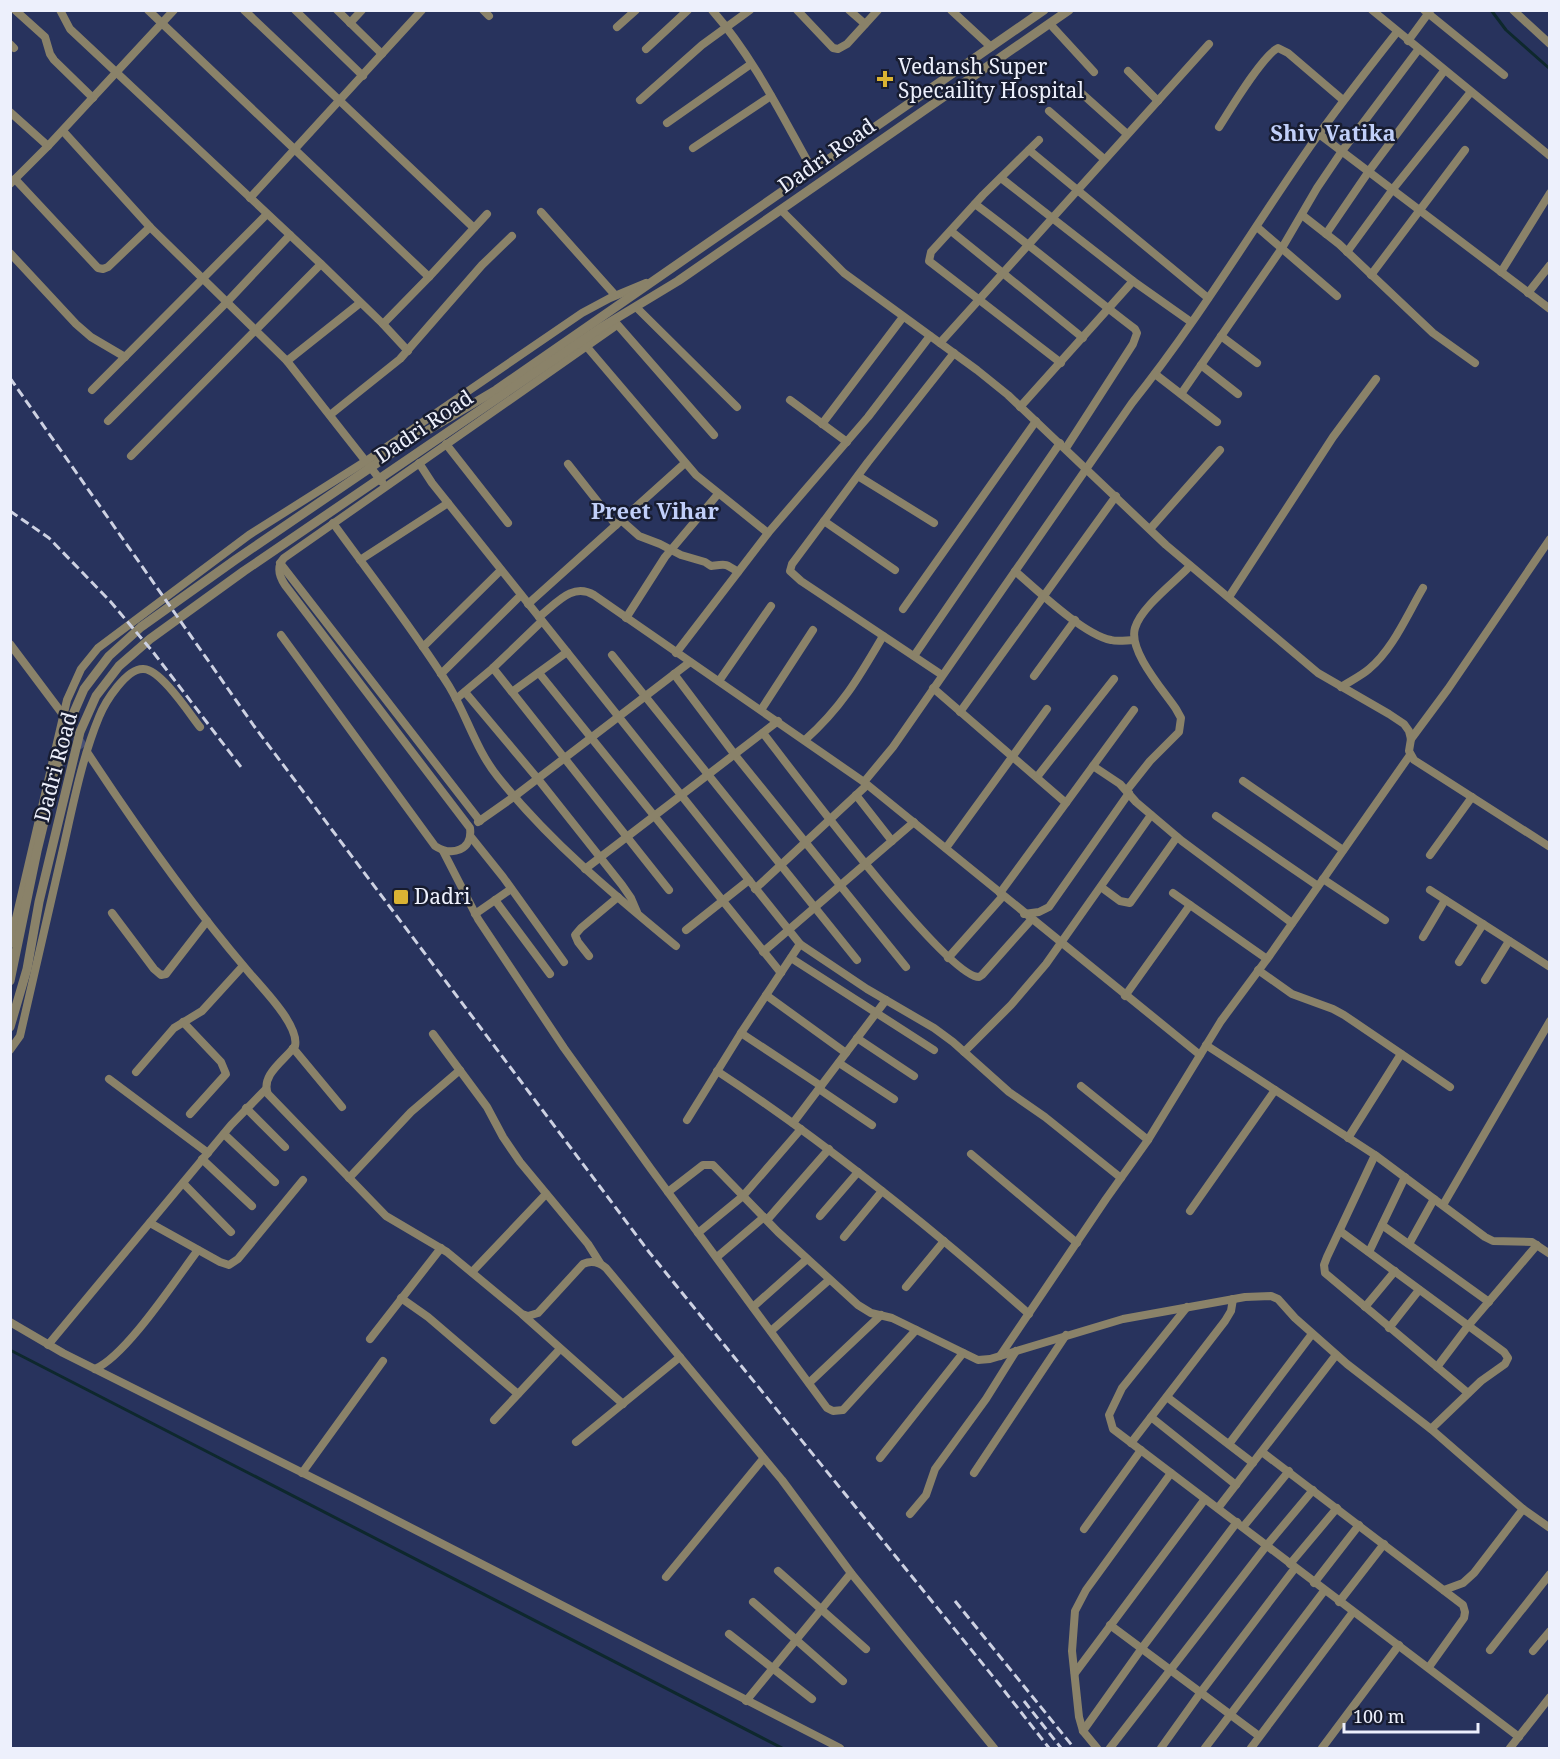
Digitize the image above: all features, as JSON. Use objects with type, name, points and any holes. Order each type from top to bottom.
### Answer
[{"type":"street","points":[[15,10],[45,37],[54,60],[93,98]]},
{"type":"street","points":[[60,10],[70,29],[321,264],[408,351]]},
{"type":"street","points":[[148,10],[429,277]]},
{"type":"street","points":[[150,227],[108,267],[98,268],[13,181],[174,10]]},
{"type":"street","points":[[244,10],[474,228]]},
{"type":"street","points":[[295,10],[363,75]]},
{"type":"street","points":[[337,10],[382,54]]},
{"type":"street","points":[[350,23],[362,10]]},
{"type":"street","points":[[250,198],[422,10]]},
{"type":"street","points":[[618,27],[636,10]]},
{"type":"street","points":[[646,49],[688,10]]},
{"type":"street","points":[[712,10],[751,64],[813,171]]},
{"type":"street","points":[[640,100],[702,45],[750,10]]},
{"type":"street","points":[[797,10],[833,48],[837,49],[847,44],[878,10]]},
{"type":"street","points":[[849,10],[866,24]]},
{"type":"street","points":[[951,10],[991,47]]},
{"type":"street","name":"Dadri Road","points":[[10,981],[37,851],[67,728],[84,689],[109,656],[141,627],[236,560],[408,442],[496,390],[599,320],[1044,10]]},
{"type":"street","name":"Dadri Road","points":[[10,1027],[27,969],[39,902],[80,732],[96,696],[119,666],[150,639],[244,571],[602,327],[616,323],[636,307],[678,281],[1069,10]]},
{"type":"street","points":[[1372,10],[1470,93],[1550,156]]},
{"type":"street","points":[[1513,10],[1550,44]]},
{"type":"street","points":[[1408,41],[1428,12],[1504,75]]},
{"type":"street","points":[[1050,24],[1094,72]]},
{"type":"street","points":[[755,889],[856,795],[893,747],[1132,403],[1208,298],[1319,134],[1397,32]]},
{"type":"street","points":[[940,343],[1209,44]]},
{"type":"street","points":[[1219,127],[1258,69],[1278,48],[1288,53],[1343,100]]},
{"type":"street","points":[[1181,394],[1282,248],[1342,151],[1418,50]]},
{"type":"street","points":[[667,123],[751,64]]},
{"type":"street","points":[[1128,71],[1158,101]]},
{"type":"street","points":[[1326,234],[1369,171],[1444,71]]},
{"type":"street","points":[[1079,91],[1127,134]]},
{"type":"street","points":[[1347,252],[1393,189],[1470,93]]},
{"type":"street","points":[[693,148],[771,96]]},
{"type":"street","points":[[1049,111],[1104,159]]},
{"type":"street","points":[[10,112],[48,146]]},
{"type":"street","points":[[63,130],[150,227],[286,361],[386,485]]},
{"type":"street","points":[[1319,134],[1550,309]]},
{"type":"street","points":[[1039,140],[931,252],[929,261],[1060,363]]},
{"type":"street","points":[[1029,150],[1208,298]]},
{"type":"street","points":[[1371,275],[1466,150]]},
{"type":"street","points":[[1001,178],[1133,281],[1191,322]]},
{"type":"street","points":[[1501,272],[1550,193]]},
{"type":"street","points":[[914,656],[1063,446],[1136,337],[1135,329],[975,204]]},
{"type":"street","points":[[781,210],[844,273],[977,369],[1088,469],[1190,566],[1318,673],[1398,719],[1409,731],[1411,739],[1410,755],[1206,1045],[1148,1140],[1000,1356]]},
{"type":"street","points":[[540,212],[615,295]]},
{"type":"street","points":[[92,390],[267,214]]},
{"type":"street","points":[[383,324],[487,214]]},
{"type":"street","points":[[1302,215],[1347,252],[1432,333],[1475,363]]},
{"type":"street","points":[[1257,227],[1337,296]]},
{"type":"street","points":[[951,231],[1083,338]]},
{"type":"street","points":[[108,421],[290,235]]},
{"type":"street","points":[[330,415],[408,351],[475,273],[512,236]]},
{"type":"street","points":[[10,253],[76,324],[91,337],[124,357]]},
{"type":"street","points":[[131,456],[321,264]]},
{"type":"street","points":[[1528,293],[1550,265]]},
{"type":"street","points":[[10,944],[67,700],[81,669],[98,648],[249,535],[366,461],[582,313],[615,295],[658,278]]},
{"type":"street","points":[[1020,407],[1133,281]]},
{"type":"street","points":[[286,361],[360,303]]},
{"type":"street","points":[[636,307],[737,407]]},
{"type":"street","points":[[822,424],[903,317]]},
{"type":"street","points":[[280,635],[435,846],[442,850],[458,850],[467,844],[471,837],[471,828],[285,585],[279,571],[280,563],[386,485],[587,347],[616,323],[714,435]]},
{"type":"street","points":[[676,652],[768,533],[847,442],[930,336]]},
{"type":"street","points":[[1221,336],[1257,363]]},
{"type":"street","points":[[587,347],[696,475],[768,533]]},
{"type":"street","points":[[942,675],[801,581],[790,571],[792,564],[824,521],[954,353]]},
{"type":"street","points":[[1201,365],[1238,394]]},
{"type":"street","points":[[1155,374],[1217,423]]},
{"type":"street","points":[[1229,597],[1333,437],[1376,379]]},
{"type":"street","points":[[790,400],[847,442]]},
{"type":"street","points":[[903,609],[1036,421]]},
{"type":"street","points":[[446,444],[508,523]]},
{"type":"street","points":[[1150,529],[1220,450]]},
{"type":"street","points":[[419,463],[501,570],[800,944],[934,1028],[1009,1092],[1045,1117],[1121,1178]]},
{"type":"street","points":[[528,604],[685,463]]},
{"type":"street","points":[[568,464],[619,522],[639,536],[695,561],[705,562],[711,566],[720,563],[727,564],[738,572]]},
{"type":"street","points":[[858,476],[934,523]]},
{"type":"street","points":[[627,618],[670,550],[718,494]]},
{"type":"street","points":[[960,712],[1116,496]]},
{"type":"street","points":[[360,560],[448,503]]},
{"type":"street","points":[[824,521],[895,570]]},
{"type":"street","points":[[333,523],[441,674],[487,762],[515,796],[585,869],[676,946]]},
{"type":"street","points":[[1411,739],[1448,689],[1550,539]]},
{"type":"street","points":[[280,563],[480,821]]},
{"type":"street","points":[[1024,914],[1039,912],[1048,907],[1150,761],[1175,738],[1181,725],[1181,718],[1138,652],[1134,630],[1144,611],[1190,566]]},
{"type":"street","points":[[423,647],[501,570]]},
{"type":"street","points":[[1015,571],[1096,635],[1110,640],[1134,640]]},
{"type":"street","points":[[1341,687],[1369,669],[1381,656],[1392,642],[1423,588]]},
{"type":"street","points":[[456,699],[493,668],[569,593],[582,590],[594,595],[866,783],[1031,920],[1200,1055]]},
{"type":"street","points":[[441,674],[521,595]]},
{"type":"street","points":[[719,681],[771,606]]},
{"type":"street","points":[[1034,676],[1075,620]]},
{"type":"street","points":[[761,710],[813,630]]},
{"type":"street","points":[[805,740],[835,711],[850,691],[883,636]]},
{"type":"street","points":[[10,644],[61,712]]},
{"type":"street","points":[[512,692],[567,652]]},
{"type":"street","points":[[612,655],[857,960]]},
{"type":"street","points":[[471,828],[690,662]]},
{"type":"street","points":[[493,668],[669,890]]},
{"type":"street","points":[[10,1050],[20,1036],[87,752],[107,700],[131,673],[139,669],[147,669],[154,672],[200,727]]},
{"type":"street","points":[[539,673],[781,973]]},
{"type":"street","points":[[674,674],[735,755],[906,967]]},
{"type":"street","points":[[1037,777],[1114,679]]},
{"type":"street","points":[[933,688],[1066,804]]},
{"type":"street","points":[[465,692],[600,858],[631,898],[638,914]]},
{"type":"street","points":[[946,848],[1047,709]]},
{"type":"street","points":[[948,957],[1001,895],[1134,710]]},
{"type":"street","points":[[585,869],[778,721]]},
{"type":"street","points":[[763,733],[916,925],[971,976],[979,977],[991,966],[1031,920]]},
{"type":"street","points":[[48,1345],[205,1156],[246,1108],[266,1089],[269,1077],[293,1048],[296,1041],[281,1011],[207,921],[142,836],[87,752]]},
{"type":"street","points":[[1410,755],[1417,763],[1550,847]]},
{"type":"street","points":[[1093,766],[1128,791],[1136,802],[1177,837],[1292,924]]},
{"type":"street","points":[[1243,781],[1343,850]]},
{"type":"street","points":[[856,795],[892,841]]},
{"type":"street","points":[[1430,855],[1472,797]]},
{"type":"street","points":[[964,1053],[1011,1005],[1062,945],[1151,815]]},
{"type":"street","points":[[1216,816],[1384,920]]},
{"type":"street","points":[[763,952],[914,822]]},
{"type":"street","points":[[471,837],[564,962]]},
{"type":"street","points":[[1101,887],[1120,901],[1130,903],[1177,837]]},
{"type":"street","points":[[442,850],[475,914],[564,1048],[827,1408],[833,1412],[843,1410],[916,1330]]},
{"type":"street","points":[[686,930],[749,880]]},
{"type":"street","points":[[475,914],[511,889]]},
{"type":"street","points":[[1430,890],[1550,967]]},
{"type":"street","points":[[1173,893],[1267,958]]},
{"type":"street","points":[[589,956],[575,935],[618,897]]},
{"type":"street","points":[[495,900],[550,974]]},
{"type":"street","points":[[1423,937],[1445,900]]},
{"type":"street","points":[[1125,996],[1190,905]]},
{"type":"street","points":[[112,913],[161,975],[170,970],[207,921]]},
{"type":"street","points":[[1459,962],[1483,924]]},
{"type":"street","points":[[1485,980],[1509,941]]},
{"type":"street","points":[[687,1120],[741,1032],[800,944]]},
{"type":"street","points":[[791,958],[934,1050]]},
{"type":"street","points":[[136,1072],[174,1028],[202,1011],[243,966]]},
{"type":"street","points":[[1258,970],[1292,994],[1333,1009],[1450,1087]]},
{"type":"street","points":[[766,995],[846,1053]]},
{"type":"street","points":[[794,1123],[886,1000]]},
{"type":"street","points":[[1443,1205],[1550,1021]]},
{"type":"street","points":[[183,1022],[220,1062],[226,1074],[190,1114]]},
{"type":"street","points":[[741,1032],[872,1125]]},
{"type":"street","points":[[433,1034],[487,1107],[514,1154],[588,1244],[600,1263],[782,1480],[851,1573],[994,1749]]},
{"type":"street","points":[[857,1038],[914,1076]]},
{"type":"street","points":[[1206,1045],[1375,1155],[1476,1232],[1493,1241],[1527,1241],[1550,1254]]},
{"type":"street","points":[[293,1048],[342,1107]]},
{"type":"street","points":[[1348,1138],[1401,1054]]},
{"type":"street","points":[[838,1063],[894,1099]]},
{"type":"street","points":[[349,1178],[411,1112],[460,1070]]},
{"type":"street","points":[[717,1071],[829,1149],[944,1241],[1029,1314]]},
{"type":"street","points":[[109,1079],[205,1156],[252,1206]]},
{"type":"street","points":[[1081,1086],[1148,1140]]},
{"type":"street","points":[[266,1089],[268,1094],[386,1216],[441,1248],[472,1272],[622,1404]]},
{"type":"street","points":[[1190,1211],[1275,1090]]},
{"type":"street","points":[[246,1108],[285,1147]]},
{"type":"street","points":[[699,1233],[743,1196],[801,1129]]},
{"type":"street","points":[[224,1134],[275,1182]]},
{"type":"street","points":[[717,1257],[765,1219],[829,1149]]},
{"type":"street","points":[[971,1154],[1077,1243]]},
{"type":"street","points":[[1375,1155],[1325,1261],[1325,1273],[1468,1393]]},
{"type":"street","points":[[668,1192],[703,1165],[708,1163],[716,1167],[765,1219],[829,1280],[865,1310],[892,1318],[978,1360],[1000,1356],[1123,1318],[1233,1299],[1271,1296],[1278,1299],[1295,1318],[1336,1355],[1431,1429],[1523,1509],[1550,1528]]},
{"type":"street","points":[[820,1216],[858,1172]]},
{"type":"street","points":[[1369,1252],[1405,1177]]},
{"type":"street","points":[[150,1222],[225,1264],[233,1264],[303,1180]]},
{"type":"street","points":[[183,1183],[231,1232]]},
{"type":"street","points":[[843,1237],[882,1191]]},
{"type":"street","points":[[472,1272],[546,1194]]},
{"type":"street","points":[[1409,1244],[1434,1199]]},
{"type":"street","points":[[1382,1225],[1489,1302]]},
{"type":"street","points":[[1340,1231],[1504,1352],[1508,1358],[1505,1364],[1487,1376],[1431,1429]]},
{"type":"street","points":[[906,1287],[944,1241]]},
{"type":"street","points":[[1437,1367],[1468,1326],[1537,1245]]},
{"type":"street","points":[[370,1338],[441,1248]]},
{"type":"street","points":[[95,1369],[104,1365],[117,1353],[198,1250]]},
{"type":"street","points":[[753,1306],[807,1259]]},
{"type":"street","points":[[522,1314],[528,1316],[538,1313],[583,1264],[593,1261],[600,1263]]},
{"type":"street","points":[[1365,1307],[1395,1271]]},
{"type":"street","points":[[771,1331],[829,1280]]},
{"type":"street","points":[[1389,1328],[1419,1290]]},
{"type":"street","points":[[401,1298],[428,1317],[518,1394]]},
{"type":"street","points":[[1131,1443],[1224,1321],[1231,1311],[1233,1299]]},
{"type":"street","points":[[1187,1307],[1122,1388],[1110,1410],[1113,1429],[1519,1737]]},
{"type":"street","points":[[809,1383],[881,1315]]},
{"type":"street","points":[[10,1322],[48,1345],[840,1749]]},
{"type":"street","points":[[1229,1444],[1312,1334]]},
{"type":"street","points":[[974,1473],[1066,1335]]},
{"type":"street","points":[[494,1420],[560,1349]]},
{"type":"street","points":[[910,1514],[926,1495],[935,1468],[992,1390],[1016,1351]]},
{"type":"street","points":[[880,1458],[963,1353]]},
{"type":"street","points":[[1218,1508],[1336,1355]]},
{"type":"street","points":[[576,1442],[680,1357]]},
{"type":"street","points":[[302,1473],[383,1361]]},
{"type":"street","points":[[1167,1396],[1253,1463]]},
{"type":"street","points":[[1150,1417],[1236,1485]]},
{"type":"street","points":[[1084,1529],[1141,1450]]},
{"type":"street","points":[[1262,1452],[1463,1605],[1465,1616],[1429,1667]]},
{"type":"street","points":[[666,1577],[763,1459]]},
{"type":"street","points":[[1083,1731],[1142,1648],[1240,1525],[1289,1471]]},
{"type":"street","points":[[1097,1749],[1083,1731],[1079,1717],[1074,1673],[1073,1623],[1078,1603],[1171,1473]]},
{"type":"street","points":[[1110,1749],[1267,1545],[1313,1490]]},
{"type":"street","points":[[1074,1673],[1205,1499]]},
{"type":"street","points":[[1161,1749],[1337,1508]]},
{"type":"street","points":[[1444,1590],[1463,1583],[1474,1573],[1523,1509]]},
{"type":"street","points":[[1314,1583],[1359,1525]]},
{"type":"street","points":[[1340,1602],[1384,1544]]},
{"type":"street","points":[[778,1571],[866,1649]]},
{"type":"street","points":[[746,1701],[851,1573]]},
{"type":"street","points":[[1490,1650],[1550,1575]]},
{"type":"street","points":[[1205,1749],[1324,1591]]},
{"type":"street","points":[[753,1602],[797,1638],[843,1681]]},
{"type":"street","points":[[1251,1749],[1353,1612]]},
{"type":"street","points":[[1110,1625],[1259,1736]]},
{"type":"street","points":[[1533,1651],[1550,1631]]},
{"type":"street","points":[[729,1634],[812,1699]]},
{"type":"street","points":[[1322,1749],[1399,1645]]},
{"type":"street","points":[[1510,1749],[1550,1697]]},
{"type":"waterway","points":[[1491,10],[1506,30],[1550,69]]},
{"type":"waterway","points":[[10,1350],[782,1748]]},
{"type":"tunnel","points":[[67,720],[87,752]]},
{"type":"railway","points":[[10,378],[254,726],[649,1252],[1049,1748]]},
{"type":"railway","points":[[10,511],[49,538],[110,601],[153,652],[241,767]]},
{"type":"railway","points":[[955,1601],[1074,1748]]},
{"type":"railway","points":[[1024,1701],[1061,1748]]},
{"type":"place","name":"Vedansh Super Specaility Hospital","points":[[885,79]]},
{"type":"place","name":"Dadri","points":[[401,897]]},
{"type":"district","name":"Shiv Vatika","points":[[1333,133]]},
{"type":"district","name":"Preet Vihar","points":[[655,511]]}]
